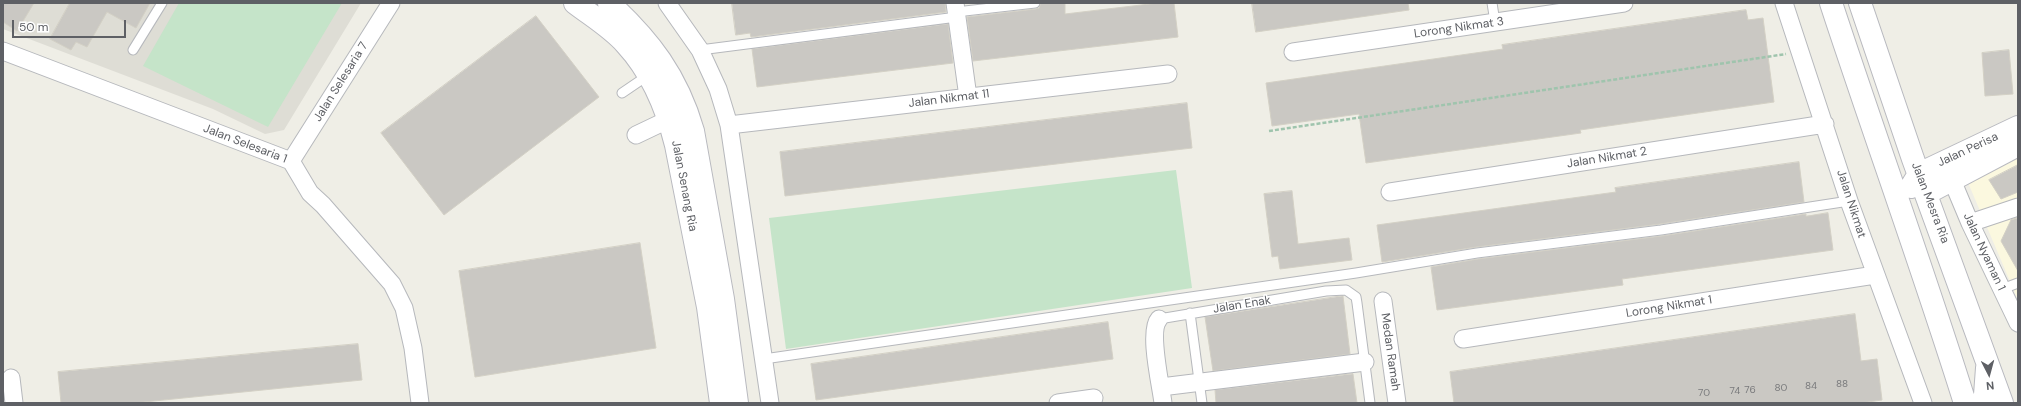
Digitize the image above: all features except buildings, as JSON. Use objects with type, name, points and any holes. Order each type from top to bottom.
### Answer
[{"type":"street","name":"Jalan Selesaria 7","points":[[291,161],[391,3]]},
{"type":"street","name":"Jalan Senang Ria","points":[[575,3],[625,43],[647,76],[678,115],[693,131],[723,299],[737,403]]},
{"type":"street","name":"Jalan Senang Ria","points":[[609,3],[634,26],[664,63],[675,82],[678,115],[676,145],[708,307],[721,403]]},
{"type":"street","points":[[667,3],[700,50],[718,89],[729,125],[770,403]]},
{"type":"street","name":"Lorong Nikmat 3","points":[[1293,52],[1624,3]]},
{"type":"street","name":"Jalan Nikmat","points":[[1784,3],[1825,124],[1849,201],[1923,403]]},
{"type":"street","points":[[1831,3],[1880,151],[1907,225],[1965,403]]},
{"type":"street","name":"Jalan Mesra Ria","points":[[1860,3],[1919,185],[1987,360],[2002,403]]},
{"type":"street","points":[[956,11],[968,97]]},
{"type":"street","name":"Jalan Selesaria 1","points":[[3,51],[291,161],[310,193],[323,205],[392,284],[404,308],[414,348],[420,403]]},
{"type":"street","name":"Jalan Nikmat 11","points":[[729,125],[1168,74]]},
{"type":"street","points":[[636,135],[678,115]]},
{"type":"street","name":"Jalan Nikmat 2","points":[[1390,192],[1825,124]]},
{"type":"street","name":"Jalan Perisa","points":[[1919,185],[2018,127]]},
{"type":"street","name":"Jalan Perisa","points":[[1919,185],[1952,180],[2018,145]]},
{"type":"street","points":[[1880,151],[1904,181],[1919,185],[1907,225]]},
{"type":"street","name":"Jalan Nyaman 1","points":[[1952,180],[1970,223],[2018,324]]},
{"type":"street","points":[[1970,223],[2018,206]]},
{"type":"street","name":"Lorong Nikmat 1","points":[[1463,339],[1875,275]]},
{"type":"street","name":"Medan Ramah","points":[[1383,301],[1397,403]]},
{"type":"street","points":[[1159,319],[1156,323],[1154,336],[1162,395],[1199,383],[1365,362]]},
{"type":"street","points":[[1982,403],[1987,379],[1987,360]]},
{"type":"street","points":[[11,378],[14,403]]},
{"type":"street","points":[[1058,403],[1094,398]]},
{"type":"lane","points":[[133,50],[162,3]]},
{"type":"lane","points":[[700,50],[956,11],[1035,3]]},
{"type":"lane","points":[[1492,3],[1495,22]]},
{"type":"lane","points":[[622,93],[647,76]]},
{"type":"lane","points":[[764,359],[1356,273],[1477,253],[1661,230],[1849,201]]},
{"type":"lane","points":[[2002,289],[2018,283]]},
{"type":"lane","name":"Jalan Enak","points":[[1159,319],[1326,291],[1346,290],[1356,297],[1370,403]]},
{"type":"lane","points":[[1190,313],[1202,403]]},
{"type":"path","points":[[1268,130],[1800,52]]},
{"type":"shaded area","points":[[3,3],[361,3],[284,130],[265,134],[213,109],[3,29]]},
{"type":"shaded area","points":[[2018,151],[2018,300],[1966,178]]},
{"type":"green space","points":[[179,3],[342,3],[268,127],[143,66]]},
{"type":"green space","points":[[1176,170],[1192,288],[786,349],[769,218]]}]
